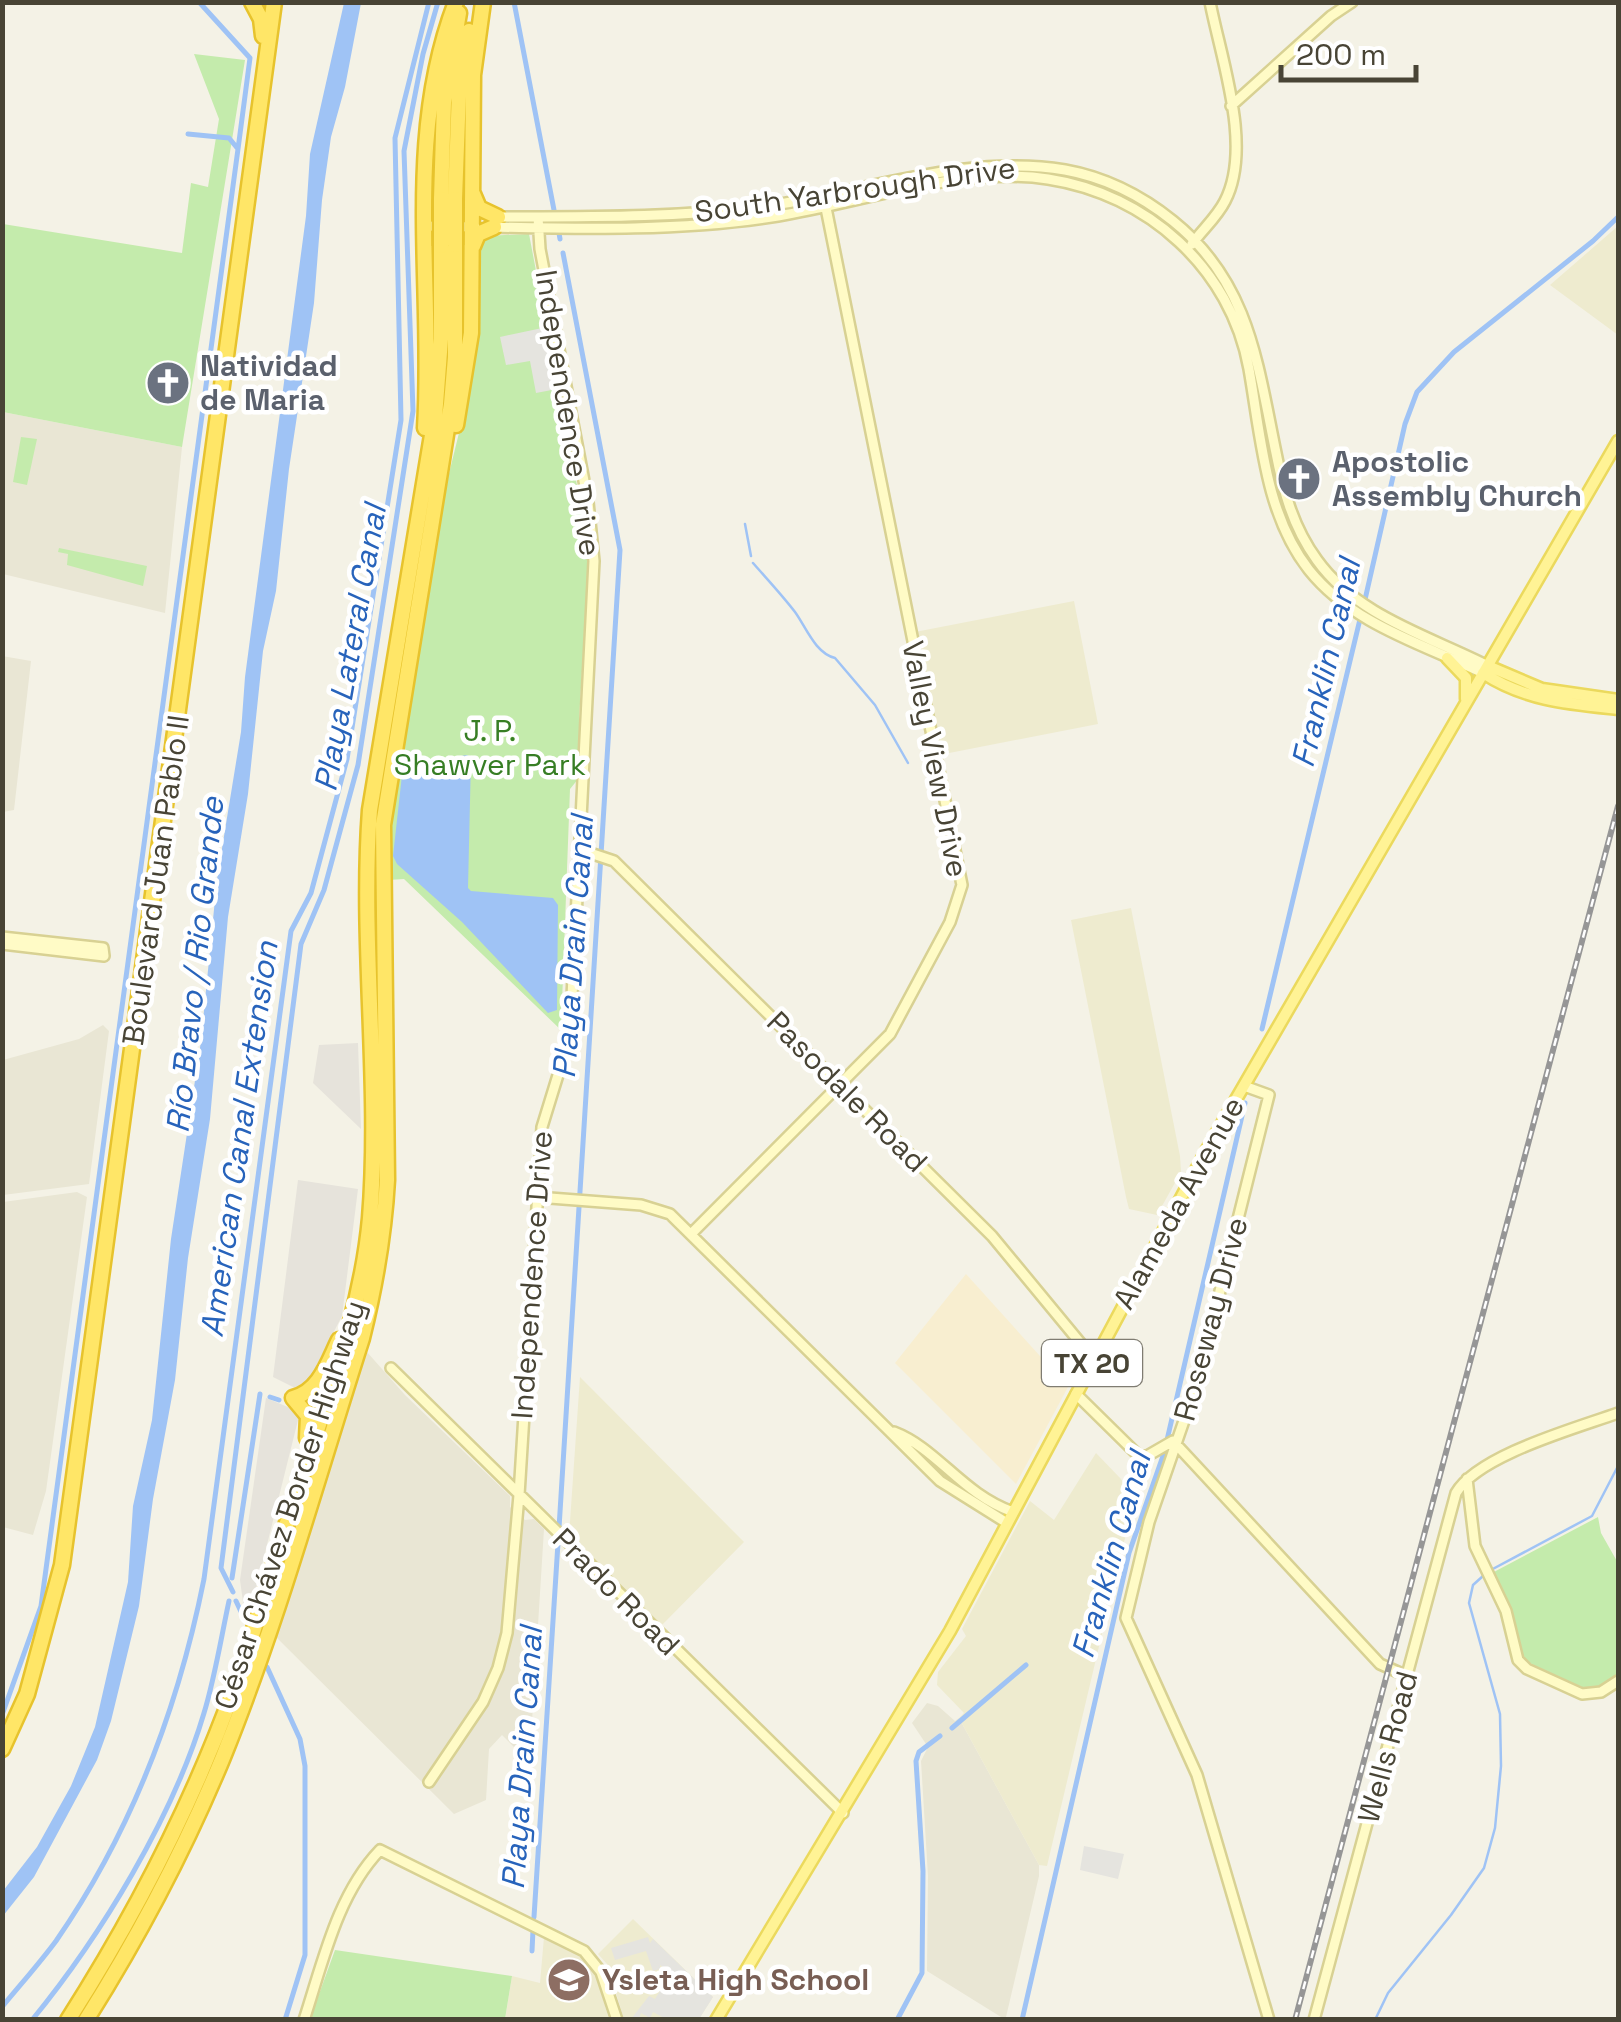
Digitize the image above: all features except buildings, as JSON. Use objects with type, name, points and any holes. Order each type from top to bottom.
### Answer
[{"type":"highway","points":[[252,2],[262,25],[265,57]]},
{"type":"highway","name":"Boulevard Juan Pablo II","points":[[2,1749],[27,1694],[62,1566],[271,2]]},
{"type":"highway","points":[[412,556],[426,422],[423,150],[437,62],[459,2]]},
{"type":"highway","name":"César Chávez Border Highway","points":[[89,2020],[186,1840],[238,1718],[374,1292],[387,1180],[383,825],[450,417],[455,357],[444,102],[459,2]]},
{"type":"highway","points":[[434,509],[466,383],[471,333],[473,75],[479,2]]},
{"type":"highway","name":"César Chávez Border Highway","points":[[448,199],[459,92],[479,2]]},
{"type":"highway","points":[[472,193],[479,208],[496,222],[478,234],[472,247]]},
{"type":"highway","name":"César Chávez Border Highway","points":[[66,2020],[102,1967],[166,1848],[211,1747],[234,1688],[350,1327],[359,1288],[372,1177],[369,824],[439,380],[448,245]]},
{"type":"highway","points":[[286,1526],[309,1427],[306,1411],[294,1398],[304,1395],[316,1383],[359,1288]]},
{"type":"main road","name":"Alameda Avenue","points":[[716,2020],[950,1631],[1244,1086],[1618,441]]},
{"type":"main road","points":[[1497,649],[1507,682]]},
{"type":"main road","points":[[1447,658],[1466,678],[1465,704]]},
{"type":"main road","points":[[1486,670],[1545,700],[1618,708]]},
{"type":"main road","points":[[1465,704],[1486,688],[1507,682],[1618,700]]},
{"type":"street","points":[[1188,250],[1224,202],[1231,185],[1238,136],[1210,2]]},
{"type":"street","points":[[1232,106],[1352,2]]},
{"type":"street","name":"South Yarbrough Drive","points":[[538,222],[611,228],[719,223],[973,168],[1040,166],[1090,176],[1118,187],[1157,209],[1194,240],[1232,290],[1252,338],[1283,488],[1294,521],[1322,568],[1370,615],[1447,658],[1486,670]]},
{"type":"street","name":"South Yarbrough Drive","points":[[423,222],[538,222],[717,212],[825,201],[978,178],[1033,177],[1069,183],[1117,200],[1158,222],[1188,250],[1219,292],[1244,350],[1272,492],[1285,530],[1318,580],[1358,614],[1370,615],[1486,670]]},
{"type":"street","name":"Valley View Drive","points":[[692,1233],[899,1020],[955,910],[962,880],[825,201]]},
{"type":"street","name":"Independence Drive","points":[[429,1782],[475,1716],[498,1668],[507,1633],[543,1115],[570,1036],[594,588],[593,539],[538,222]]},
{"type":"street","name":"Pasodale Road","points":[[581,850],[602,856],[839,1085],[992,1236],[1096,1356]]},
{"type":"street","points":[[2,941],[104,952]]},
{"type":"street","name":"Roseway Drive","points":[[1244,1086],[1269,1094],[1197,1383],[1169,1445],[1126,1618],[1193,1765],[1269,2020]]},
{"type":"street","points":[[537,1197],[652,1207],[670,1214],[891,1431],[915,1442],[1010,1518]]},
{"type":"street","name":"Prado Road","points":[[391,1368],[843,1814]]},
{"type":"street","points":[[1076,1394],[1137,1454],[1147,1456],[1169,1445],[1380,1664],[1407,1676]]},
{"type":"street","points":[[1618,1414],[1513,1452],[1467,1478],[1473,1540],[1506,1611],[1515,1654],[1527,1668],[1589,1694],[1601,1692],[1618,1681]]},
{"type":"street","points":[[497,1474],[514,1474],[520,1465]]},
{"type":"street","name":"Wells Road","points":[[1314,2020],[1456,1492],[1467,1478]]},
{"type":"street","points":[[517,1521],[526,1514],[538,1514]]},
{"type":"street","points":[[304,2020],[348,1896],[380,1850],[577,1946],[595,1962],[604,1978],[617,2020]]},
{"type":"shaded area","points":[[1618,226],[1618,335],[1550,285]]},
{"type":"shaded area","points":[[547,327],[557,389],[536,393],[530,361],[506,365],[500,337]]},
{"type":"shaded area","points":[[3,412],[182,447],[165,613],[3,574]]},
{"type":"shaded area","points":[[1074,601],[1098,724],[939,755],[915,632]]},
{"type":"shaded area","points":[[2,656],[31,661],[14,810],[3,812]]},
{"type":"shaded area","points":[[1131,908],[1180,1156],[1181,1172],[1157,1215],[1129,1209],[1071,920]]},
{"type":"shaded area","points":[[103,1025],[109,1031],[89,1184],[3,1195],[3,1060],[79,1039]]},
{"type":"shaded area","points":[[358,1043],[361,1129],[313,1083],[319,1045]]},
{"type":"shaded area","points":[[298,1180],[358,1189],[342,1316],[309,1380],[297,1389],[273,1377]]},
{"type":"shaded area","points":[[77,1192],[87,1197],[46,1491],[33,1535],[3,1527],[3,1202]]},
{"type":"shaded area","points":[[966,1274],[1068,1387],[1016,1484],[895,1363]]},
{"type":"shaded area","points":[[367,1352],[405,1395],[510,1496],[510,1507],[544,1529],[529,1769],[502,1735],[489,1749],[486,1800],[454,1814],[274,1635]]},
{"type":"shaded area","points":[[580,1377],[744,1542],[660,1627],[569,1536]]},
{"type":"shaded area","points":[[266,1398],[300,1412],[251,1609],[244,1609],[240,1580]]},
{"type":"shaded area","points":[[1096,1453],[1121,1479],[1130,1495],[1138,1498],[1123,1545],[1047,1866],[1039,1865],[959,1718],[964,1713],[937,1685],[938,1672],[966,1636],[962,1629],[1030,1501],[1054,1520]]},
{"type":"shaded area","points":[[927,1703],[938,1706],[955,1721],[959,1718],[1039,1865],[1006,2017],[927,1971],[928,1876],[921,1761],[928,1747],[912,1723]]},
{"type":"shaded area","points":[[1084,1846],[1124,1854],[1118,1879],[1080,1870]]},
{"type":"shaded area","points":[[633,1919],[713,1997],[699,2019],[624,2019],[607,1964],[598,1954]]},
{"type":"shaded area","name":"Ysleta High School","points":[[544,1937],[579,1955],[589,1965],[609,2019],[505,2020],[512,1976],[540,1983]]},
{"type":"shaded area","points":[[648,1937],[650,1943],[653,1939],[713,1997],[699,2019],[666,2019],[653,2012],[650,2018],[641,2013],[639,2019],[631,2019],[649,1996],[655,1999],[667,1980],[663,1976],[667,1970],[660,1965],[660,1969],[653,1971],[646,1951],[615,1960],[611,1948]]},
{"type":"green space","points":[[194,54],[245,60],[182,447],[3,412],[3,224],[182,253],[191,183],[208,187],[219,119]]},
{"type":"green space","name":"J. P. Shawver Park","points":[[529,234],[587,538],[579,778],[570,789],[561,1030],[404,879],[388,880],[390,825],[442,502],[472,380],[479,241],[485,236]]},
{"type":"green space","points":[[21,437],[37,439],[27,485],[13,482]]},
{"type":"green space","points":[[59,548],[147,566],[143,586],[67,565],[68,554],[58,552]]},
{"type":"green space","points":[[1598,1517],[1601,1533],[1618,1563],[1618,1676],[1600,1687],[1580,1689],[1522,1659],[1511,1614],[1492,1573]]},
{"type":"green space","points":[[335,1950],[512,1976],[505,2019],[310,2019]]},
{"type":"water","points":[[344,3],[361,3],[331,137],[322,200],[314,303],[228,917],[210,1119],[188,1258],[175,1380],[153,1499],[139,1606],[111,1721],[97,1760],[34,1877],[3,1916],[3,1891],[37,1847],[71,1786],[95,1727],[128,1582],[133,1506],[152,1420],[171,1239],[201,1041],[217,879],[241,732],[306,216],[310,154]]},
{"type":"water","points":[[467,755],[471,758],[468,888],[553,898],[558,905],[557,1010],[548,1013],[393,856],[403,766]]},
{"type":"waterway","points":[[199,2],[250,58],[238,149]]},
{"type":"waterway","name":"American Canal Extension","points":[[2,2007],[56,1941],[108,1856],[129,1812],[166,1722],[204,1579],[291,931],[311,893],[347,759],[401,420],[395,138],[429,2]]},
{"type":"waterway","name":"Playa Lateral Canal","points":[[233,1592],[221,1568],[301,944],[324,890],[358,765],[413,411],[404,151],[423,54],[438,2]]},
{"type":"waterway","name":"Playa Drain Canal","points":[[514,2],[554,210]]},
{"type":"waterway","points":[[2,1715],[41,1606],[238,149],[229,138],[188,134]]},
{"type":"waterway","name":"Franklin Canal","points":[[1364,604],[1405,424],[1417,392],[1454,352],[1618,217]]},
{"type":"waterway","name":"Playa Drain Canal","points":[[559,233],[560,239]]},
{"type":"waterway","name":"Playa Drain Canal","points":[[559,1528],[620,550],[563,253]]},
{"type":"waterway","points":[[745,524],[751,556]]},
{"type":"waterway","points":[[753,563],[795,612],[816,645],[835,658],[875,705],[908,763]]},
{"type":"waterway","name":"Franklin Canal","points":[[1262,1029],[1361,615]]},
{"type":"waterway","name":"Franklin Canal","points":[[1022,2020],[1129,1553],[1164,1453],[1245,1103]]},
{"type":"waterway","points":[[232,1578],[260,1394]]},
{"type":"waterway","points":[[270,1397],[279,1400]]},
{"type":"waterway","points":[[1489,1571],[1592,1516],[1618,1466]]},
{"type":"waterway","name":"Playa Drain Canal","points":[[534,1917],[558,1543]]},
{"type":"waterway","points":[[1375,2020],[1388,1993],[1484,1868],[1495,1828],[1501,1766],[1500,1714],[1469,1603],[1473,1585],[1483,1576]]},
{"type":"waterway","points":[[32,2020],[109,1913],[174,1793],[204,1713],[229,1601]]},
{"type":"waterway","name":"Playa Lateral Canal","points":[[236,1601],[243,1616]]},
{"type":"waterway","points":[[952,1728],[1026,1665]]},
{"type":"waterway","name":"Playa Lateral Canal","points":[[267,1667],[300,1739],[305,1766],[305,1955],[285,2020]]},
{"type":"waterway","points":[[897,2020],[922,1973],[923,1871],[916,1761],[919,1752],[940,1736]]},
{"type":"waterway","name":"Playa Drain Canal","points":[[532,1951],[533,1930]]},
{"type":"railway","points":[[1295,2020],[1618,806]]},
{"type":"place","name":"Natividad de Maria","points":[[168,383]]},
{"type":"place","name":"Apostolic Assembly Church","points":[[1299,479]]},
{"type":"place","name":"Ysleta High School","points":[[569,1980]]},
{"type":"water label","name":"Río Bravo / Rio Grande","points":[[195,965]]}]
